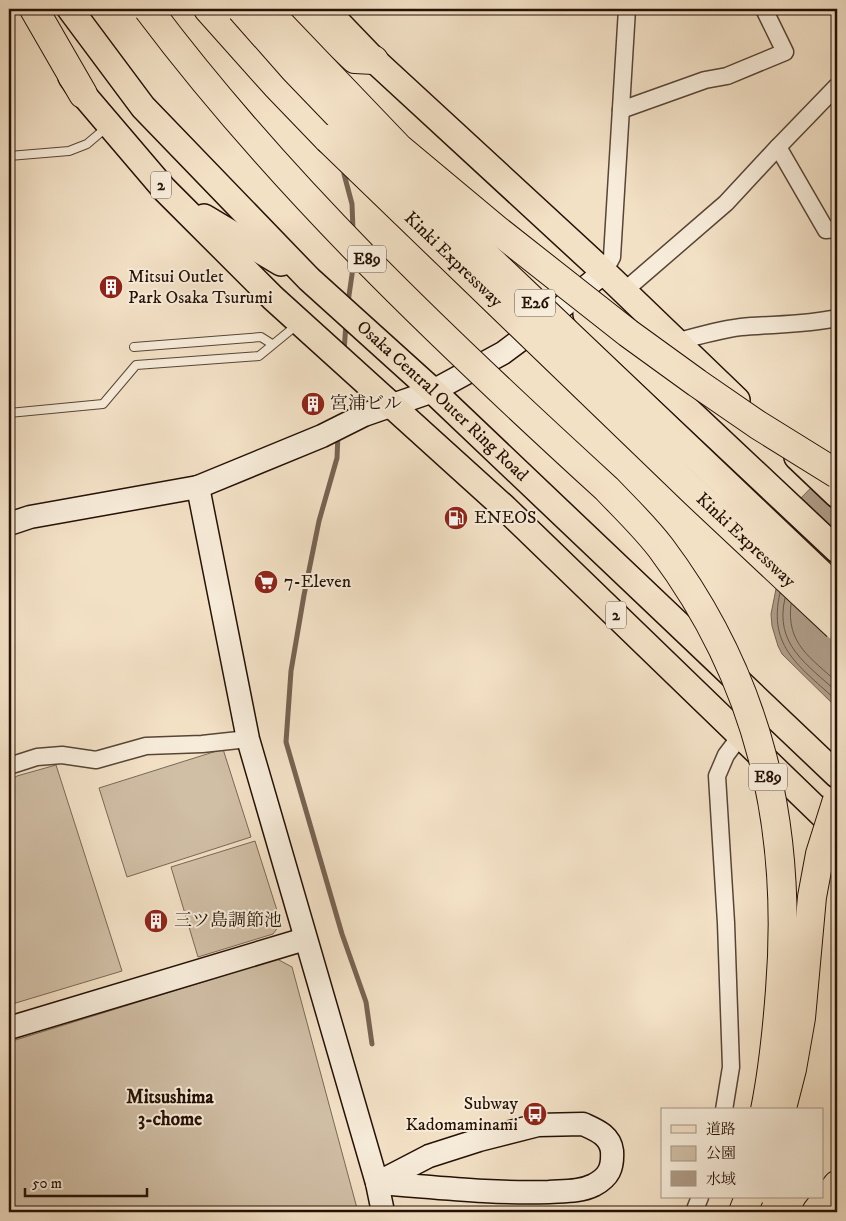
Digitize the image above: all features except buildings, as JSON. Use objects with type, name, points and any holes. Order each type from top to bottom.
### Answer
[{"type":"highway","points":[[34,9],[83,94]]},
{"type":"highway","name":"E89","points":[[148,9],[176,47],[239,124],[349,242],[419,312],[607,489],[660,547],[694,598],[739,687],[761,750],[768,774],[778,840],[783,898],[782,962],[770,1085],[765,1108]]},
{"type":"highway","name":"Kinki Expressway","points":[[208,9],[276,85],[391,201],[694,492],[837,626]]},
{"type":"highway","name":"Kinki Expressway","points":[[241,9],[294,69],[345,122],[837,590]]},
{"type":"highway","points":[[266,9],[399,148],[496,229],[628,334],[696,384],[825,473]]},
{"type":"highway","points":[[302,9],[355,60],[374,60]]},
{"type":"highway","points":[[782,1108],[792,1069],[801,1018],[812,897],[820,854],[837,800]]},
{"type":"highway","points":[[816,1212],[837,1185]]},
{"type":"highway","points":[[736,1212],[741,1198]]},
{"type":"highway","points":[[743,1212],[749,1198]]},
{"type":"main road","name":"2","points":[[21,9],[83,94],[164,189],[273,298],[505,508],[837,829]]},
{"type":"main road","name":"Osaka Central Outer Ring Road","points":[[70,9],[144,107],[309,279],[432,391],[837,775]]},
{"type":"main road","points":[[271,9],[358,102],[450,186],[466,204],[545,280],[571,299],[837,550]]},
{"type":"main road","points":[[325,9],[374,60],[604,272],[676,342],[825,473],[837,494]]},
{"type":"main road","points":[[164,189],[205,218],[309,279]]},
{"type":"street","points":[[9,524],[30,517],[198,487],[348,423],[432,391],[503,353],[604,272],[612,257],[627,9]]},
{"type":"street","points":[[621,110],[705,80],[727,76],[784,52],[764,9]]},
{"type":"street","points":[[624,292],[726,203],[837,86]]},
{"type":"street","points":[[778,147],[826,230],[837,229]]},
{"type":"street","points":[[676,342],[706,333],[740,328],[813,323],[837,318]]},
{"type":"street","points":[[198,487],[248,739],[377,1183],[383,1212]]},
{"type":"street","points":[[724,1108],[732,1067],[717,776],[726,754],[741,735]]},
{"type":"street","points":[[9,766],[37,757],[62,755],[96,760],[146,746],[202,744],[248,739]]},
{"type":"street","points":[[9,1028],[305,939]]},
{"type":"street","points":[[583,1124],[601,1132],[611,1145],[613,1164],[608,1174],[594,1185],[579,1191],[517,1193],[377,1183],[429,1156],[479,1140],[538,1125],[583,1124]]},
{"type":"street","points":[[694,1212],[700,1198]]},
{"type":"lane","points":[[9,156],[69,151],[87,144],[110,125]]},
{"type":"lane","points":[[9,413],[102,404],[136,365],[259,356],[299,322]]},
{"type":"lane","points":[[134,347],[261,337],[272,344]]},
{"type":"green space","points":[[223,749],[251,837],[127,877],[99,788]]},
{"type":"green space","points":[[56,765],[122,971],[9,1005],[9,781],[17,776]]},
{"type":"green space","points":[[255,841],[281,923],[273,934],[198,957],[171,867]]},
{"type":"green space","points":[[277,959],[292,967],[358,1212],[9,1212],[9,1042]]},
{"type":"water","points":[[837,461],[837,708],[782,654],[772,626],[771,614],[784,549],[799,500]]},
{"type":"waterway","points":[[344,174],[352,204],[353,230]]},
{"type":"waterway","points":[[348,302],[354,261]]},
{"type":"waterway","points":[[344,352],[346,323]]},
{"type":"waterway","points":[[338,434],[337,458],[319,521],[291,671],[286,742],[342,934],[366,1002],[372,1044]]},
{"type":"place","name":"Mitsui Outlet Park Osaka Tsurumi","points":[[111,287]]},
{"type":"place","name":"宮浦ビル","points":[[313,404]]},
{"type":"place","name":"ENEOS","points":[[456,518]]},
{"type":"place","name":"7-Eleven","points":[[266,582]]},
{"type":"place","name":"三ツ島調節池","points":[[156,921]]},
{"type":"place","name":"Subway Kadomaminami","points":[[535,1114]]},
{"type":"district","name":"Mitsushima 3-chome","points":[[170,1108]]}]
